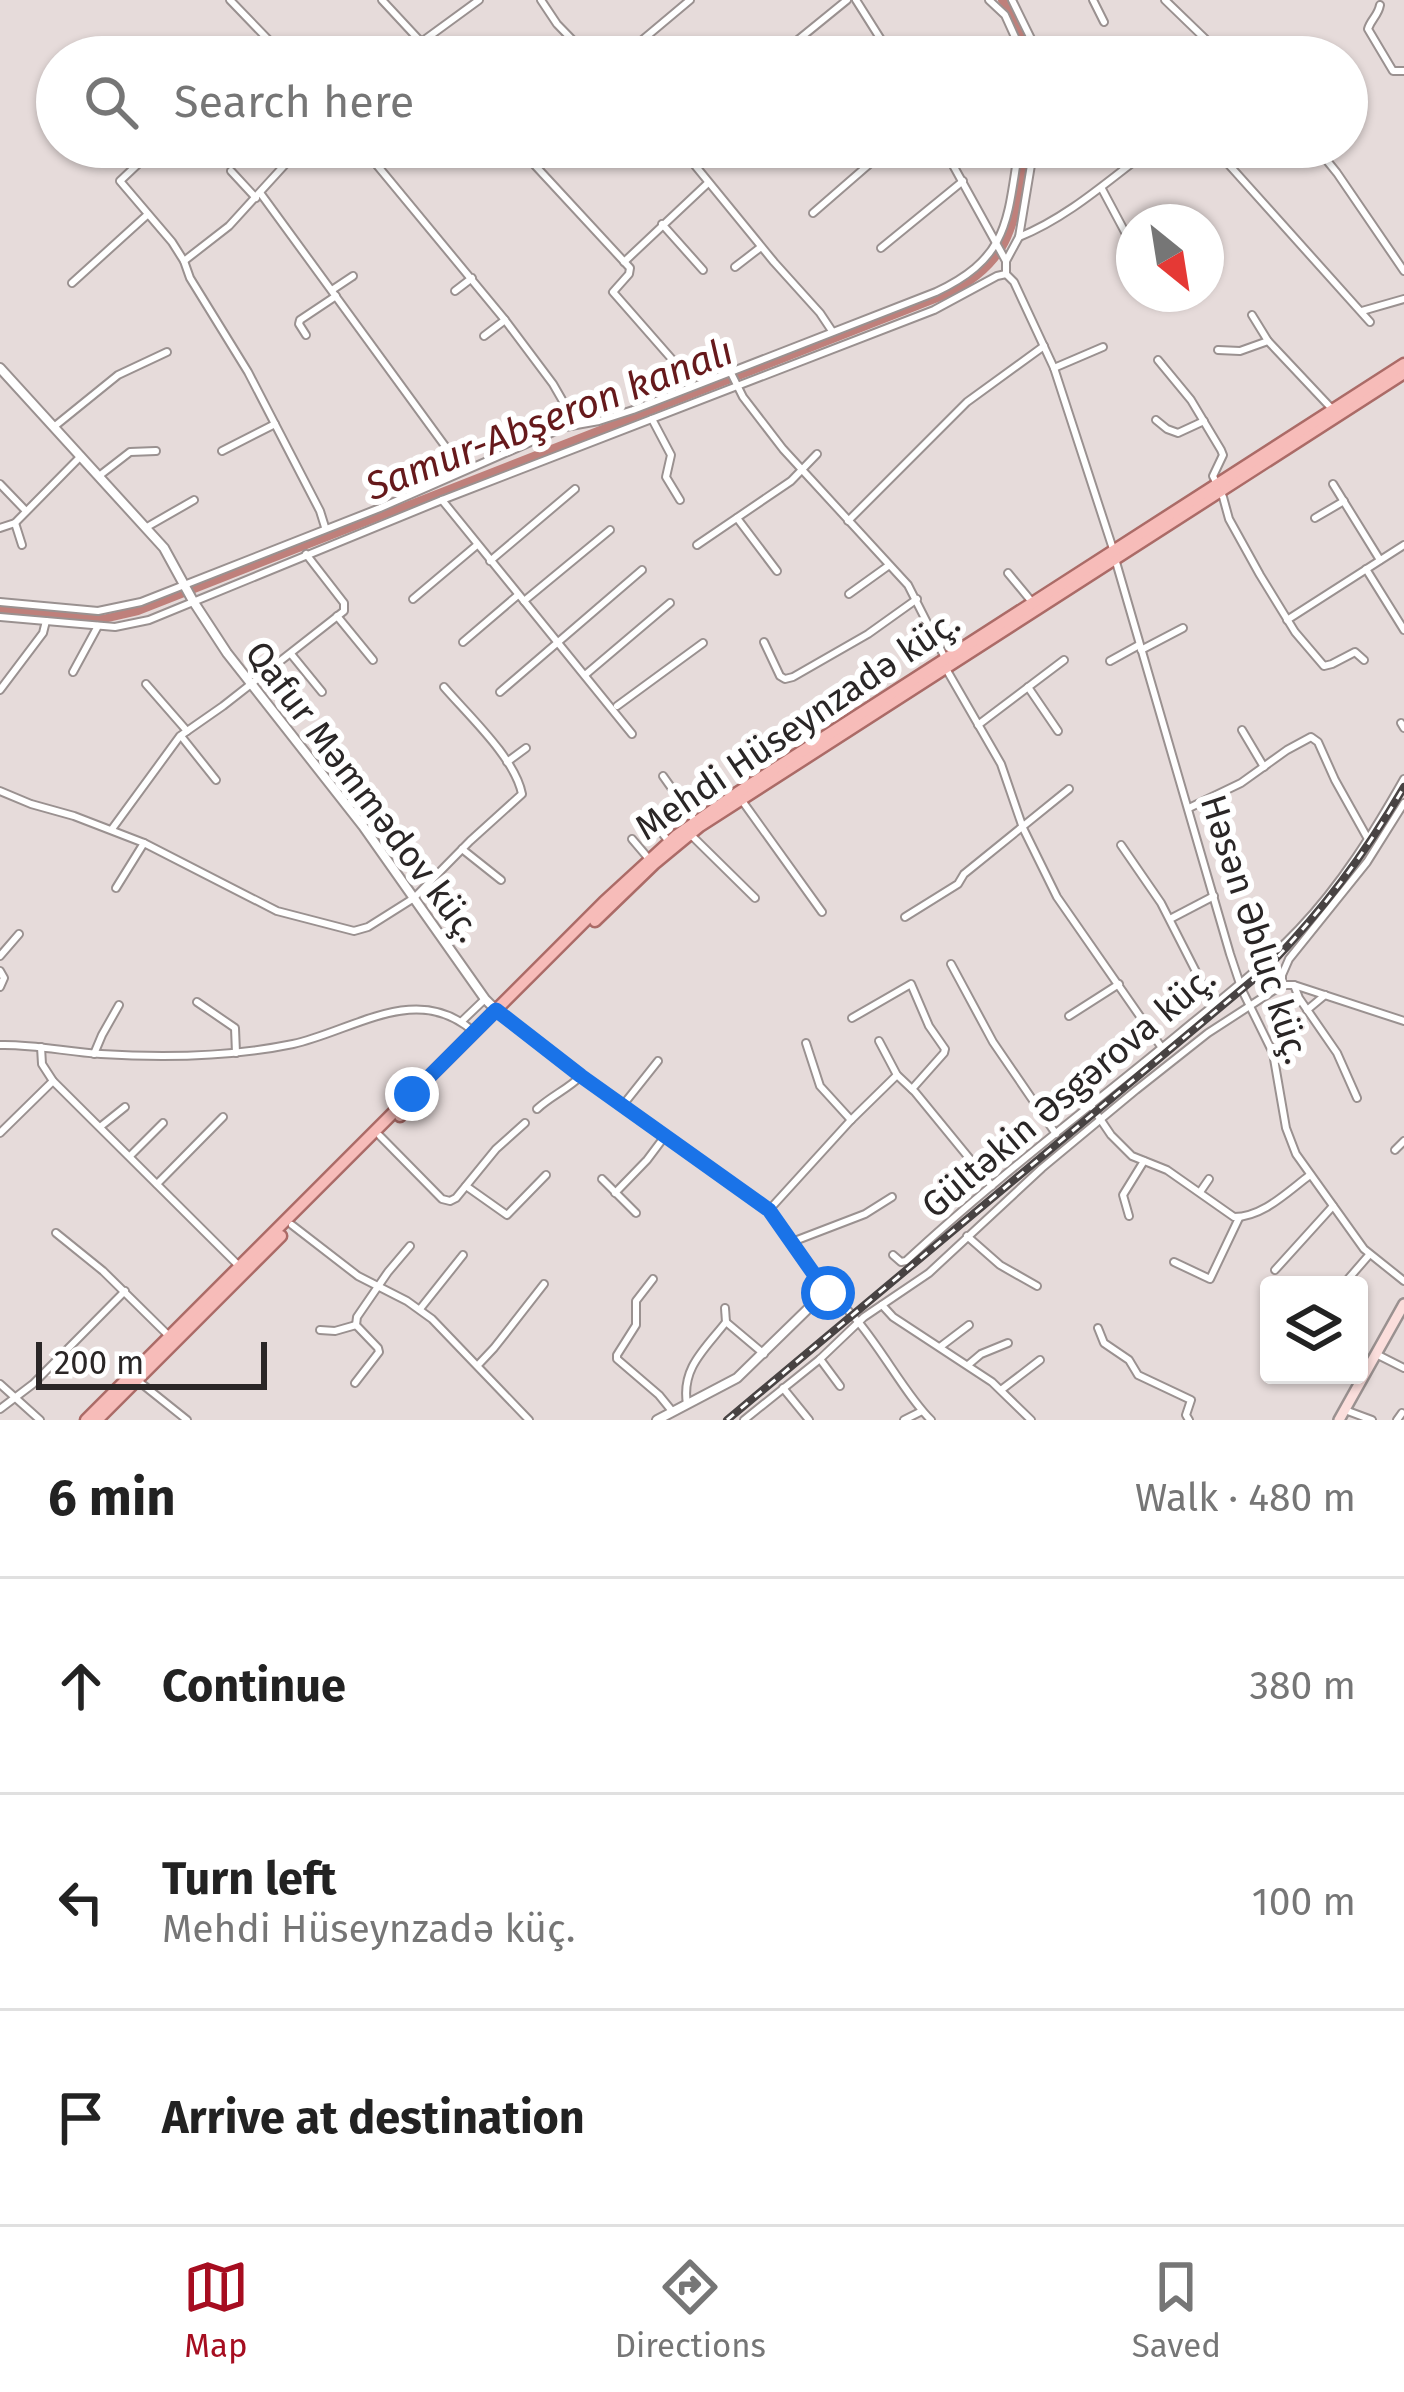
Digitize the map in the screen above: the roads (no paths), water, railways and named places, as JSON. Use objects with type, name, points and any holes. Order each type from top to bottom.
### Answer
[{"type":"main road","name":"Mehdi Hüseynzadə küç.","points":[[1219,488],[1404,364]]},
{"type":"main road","name":"Mehdi Hüseynzadə küç.","points":[[86,1420],[474,1032],[692,828],[1114,554],[1404,374]]},
{"type":"main road","name":"Mehdi Hüseynzadə küç.","points":[[97,1420],[669,842],[1114,554]]},
{"type":"main road","points":[[1342,1415],[1404,1304]]},
{"type":"street","points":[[230,0],[265,36]]},
{"type":"street","points":[[382,0],[415,36]]},
{"type":"street","points":[[427,36],[479,0]]},
{"type":"street","points":[[541,0],[569,36]]},
{"type":"street","points":[[647,36],[691,0]]},
{"type":"street","points":[[805,36],[852,0],[877,36]]},
{"type":"street","points":[[989,0],[1005,15],[1014,36]]},
{"type":"street","points":[[1012,0],[1030,36]]},
{"type":"street","points":[[1093,0],[1104,22]]},
{"type":"street","points":[[1165,0],[1202,36]]},
{"type":"street","points":[[1380,5],[1368,29],[1393,71],[1404,71]]},
{"type":"street","points":[[134,168],[120,181],[184,261],[325,527]]},
{"type":"street","points":[[184,261],[229,226],[283,168]]},
{"type":"street","points":[[380,168],[505,320],[576,424]]},
{"type":"street","points":[[537,168],[629,268],[613,292],[690,386]]},
{"type":"street","points":[[696,168],[832,332]]},
{"type":"street","points":[[813,213],[865,168]]},
{"type":"street","points":[[955,168],[1006,261]]},
{"type":"street","points":[[0,602],[98,611],[141,602],[576,424],[599,421],[948,286],[978,268],[996,244],[1005,226],[1015,168]]},
{"type":"street","points":[[0,617],[98,626],[138,623],[934,310],[1006,274],[1006,261],[1019,237],[1030,168]]},
{"type":"street","points":[[1019,237],[1126,168]]},
{"type":"street","points":[[1232,168],[1370,322]]},
{"type":"street","points":[[1333,168],[1404,271]]},
{"type":"street","points":[[231,171],[258,196],[334,293],[445,446],[445,460],[431,474],[427,487]]},
{"type":"street","points":[[881,248],[963,181]]},
{"type":"street","points":[[624,262],[708,183]]},
{"type":"street","points":[[1101,188],[1116,216]]},
{"type":"street","points":[[72,283],[147,215]]},
{"type":"street","points":[[662,224],[703,270]]},
{"type":"street","points":[[735,267],[761,247]]},
{"type":"street","name":"Həsən Əbluc küç.","points":[[1006,274],[1014,281],[1054,368],[1114,554],[1239,984],[1273,1054],[1295,1154],[1369,1255],[1404,1281]]},
{"type":"street","points":[[306,335],[300,320],[353,276]]},
{"type":"street","points":[[455,291],[472,278]]},
{"type":"street","points":[[1362,311],[1404,299]]},
{"type":"street","points":[[1252,315],[1268,341],[1333,410]]},
{"type":"street","points":[[484,336],[505,320]]},
{"type":"street","points":[[1218,350],[1240,351],[1268,341]]},
{"type":"street","points":[[848,521],[968,402],[1044,346]]},
{"type":"street","points":[[1054,368],[1103,347]]},
{"type":"street","points":[[55,426],[118,375],[167,352]]},
{"type":"street","points":[[1158,360],[1180,385],[1223,455],[1213,476],[1231,524],[1304,645],[1324,665],[1355,652],[1364,660]]},
{"type":"street","points":[[0,368],[147,527],[184,583]]},
{"type":"street","points":[[730,371],[783,449],[917,599],[945,663],[1001,764],[1023,828],[1057,897],[1162,1048]]},
{"type":"street","points":[[652,419],[671,455],[666,477],[680,500]]},
{"type":"street","points":[[1156,421],[1178,433],[1204,421]]},
{"type":"street","points":[[222,451],[274,424]]},
{"type":"street","points":[[99,476],[130,452],[156,451]]},
{"type":"street","points":[[697,545],[803,470],[818,454]]},
{"type":"street","points":[[0,529],[15,523],[81,456]]},
{"type":"street","points":[[0,484],[26,511]]},
{"type":"street","points":[[1333,484],[1380,560]]},
{"type":"street","points":[[490,561],[575,489]]},
{"type":"street","points":[[147,527],[194,500]]},
{"type":"street","points":[[442,500],[632,734]]},
{"type":"street","points":[[1315,518],[1344,501]]},
{"type":"street","points":[[737,518],[778,571]]},
{"type":"street","points":[[15,523],[22,545]]},
{"type":"street","points":[[463,642],[610,530]]},
{"type":"street","points":[[413,599],[477,545]]},
{"type":"street","points":[[1287,620],[1404,545]]},
{"type":"street","points":[[111,830],[184,733],[344,611],[344,603],[306,554]]},
{"type":"street","points":[[849,594],[888,566]]},
{"type":"street","points":[[1366,569],[1404,630]]},
{"type":"street","points":[[500,692],[642,570]]},
{"type":"street","points":[[1008,573],[1032,603]]},
{"type":"street","name":"Qafur Məmmədov küç.","points":[[184,583],[250,684],[363,826],[485,999],[581,1076],[769,1210],[816,1277],[820,1291]]},
{"type":"street","points":[[764,642],[780,676],[794,677],[917,599]]},
{"type":"street","points":[[585,675],[670,603]]},
{"type":"street","points":[[337,616],[373,660]]},
{"type":"street","points":[[0,690],[43,633],[46,621]]},
{"type":"street","points":[[73,672],[98,626]]},
{"type":"street","points":[[1110,661],[1184,628]]},
{"type":"street","points":[[617,706],[703,643]]},
{"type":"street","points":[[291,654],[322,692]]},
{"type":"street","points":[[978,725],[1064,660]]},
{"type":"street","points":[[146,684],[216,780]]},
{"type":"street","points":[[0,790],[144,843],[263,906],[354,931],[414,898],[522,794],[507,762],[444,687]]},
{"type":"street","points":[[1028,687],[1058,731]]},
{"type":"street","points":[[1242,730],[1264,767]]},
{"type":"street","points":[[1189,808],[1227,792],[1307,738],[1316,739],[1368,839]]},
{"type":"street","points":[[507,762],[526,748]]},
{"type":"street","points":[[663,776],[692,828],[755,898]]},
{"type":"street","name":"Gültəkin Əsgərova küç.","points":[[893,1255],[906,1261],[1239,984],[1330,893],[1404,779]]},
{"type":"street","points":[[904,917],[958,884],[964,874],[1070,789]]},
{"type":"street","points":[[741,799],[822,912]]},
{"type":"street","points":[[1282,986],[1289,959],[1367,862],[1404,803]]},
{"type":"street","points":[[653,821],[669,842]]},
{"type":"street","points":[[632,839],[650,859]]},
{"type":"street","points":[[116,888],[144,843]]},
{"type":"street","points":[[1121,845],[1170,919],[1214,1005]]},
{"type":"street","points":[[462,849],[501,880]]},
{"type":"street","points":[[1170,919],[1214,896]]},
{"type":"street","points":[[0,956],[19,934]]},
{"type":"street","points":[[951,964],[993,1042],[1056,1134]]},
{"type":"street","points":[[0,971],[4,978],[0,988]]},
{"type":"street","points":[[852,1018],[911,984],[929,1026],[945,1048],[912,1089]]},
{"type":"street","points":[[1069,1016],[1119,984]]},
{"type":"street","points":[[1294,985],[1357,1098]]},
{"type":"street","points":[[744,1420],[864,1317],[917,1282],[1100,1120],[1208,1033],[1282,986],[1294,985],[1404,1022]]},
{"type":"street","points":[[1307,1010],[1325,995]]},
{"type":"street","points":[[462,1022],[485,999]]},
{"type":"street","points":[[197,1002],[235,1028],[236,1053]]},
{"type":"street","points":[[94,1054],[119,1005]]},
{"type":"street","points":[[0,1045],[94,1054],[236,1053],[301,1042],[396,1011],[437,1012],[474,1032]]},
{"type":"street","points":[[879,1041],[897,1075],[992,1186]]},
{"type":"street","points":[[806,1042],[820,1086],[851,1120]]},
{"type":"street","points":[[41,1047],[42,1064],[53,1081],[240,1267]]},
{"type":"street","points":[[623,1105],[658,1061]]},
{"type":"street","points":[[769,1210],[897,1075]]},
{"type":"street","points":[[537,1109],[581,1076]]},
{"type":"street","points":[[0,1133],[53,1081]]},
{"type":"street","points":[[1091,1106],[1122,1147],[1167,1170],[1239,1218]]},
{"type":"street","points":[[100,1127],[125,1107]]},
{"type":"street","points":[[157,1184],[223,1118]]},
{"type":"street","points":[[130,1156],[163,1124]]},
{"type":"street","points":[[380,1136],[442,1199],[450,1201],[525,1124]]},
{"type":"street","points":[[615,1193],[665,1136]]},
{"type":"street","points":[[1395,1150],[1404,1141]]},
{"type":"street","points":[[1129,1216],[1123,1195],[1144,1161]]},
{"type":"street","points":[[466,1186],[507,1215],[546,1175]]},
{"type":"street","points":[[1174,1262],[1210,1279],[1239,1218],[1270,1205],[1310,1175]]},
{"type":"street","points":[[602,1179],[636,1213]]},
{"type":"street","points":[[1200,1192],[1209,1179]]},
{"type":"street","points":[[792,1242],[865,1214],[892,1197]]},
{"type":"street","points":[[1275,1270],[1333,1206]]},
{"type":"street","points":[[292,1226],[344,1266],[420,1309],[529,1420]]},
{"type":"street","points":[[56,1233],[170,1337]]},
{"type":"street","points":[[968,1236],[1000,1265],[1037,1286]]},
{"type":"street","points":[[356,1325],[378,1286],[410,1246]]},
{"type":"street","points":[[420,1309],[463,1255]]},
{"type":"street","points":[[1351,1276],[1369,1255]]},
{"type":"street","points":[[652,1279],[636,1301],[636,1325],[617,1359],[672,1411]]},
{"type":"street","points":[[477,1365],[544,1284]]},
{"type":"street","points":[[0,1409],[124,1291]]},
{"type":"street","points":[[657,1420],[723,1388],[764,1354],[814,1304],[820,1291],[842,1304],[931,1420]]},
{"type":"street","points":[[882,1305],[1001,1390],[1031,1420]]},
{"type":"street","points":[[687,1404],[685,1382],[726,1322],[725,1308]]},
{"type":"street","points":[[726,1322],[764,1354]]},
{"type":"street","points":[[940,1347],[969,1324]]},
{"type":"street","points":[[320,1330],[356,1325]]},
{"type":"street","points":[[355,1383],[379,1352],[356,1325]]},
{"type":"street","points":[[1098,1328],[1104,1343],[1129,1360],[1138,1376],[1191,1400],[1189,1420]]},
{"type":"street","points":[[968,1365],[1008,1343]]},
{"type":"street","points":[[1376,1354],[1404,1368]]},
{"type":"street","points":[[820,1359],[840,1386]]},
{"type":"street","points":[[1001,1390],[1040,1360]]},
{"type":"street","points":[[137,1380],[187,1420]]},
{"type":"street","points":[[0,1384],[40,1420]]},
{"type":"street","points":[[783,1388],[809,1420]]},
{"type":"street","points":[[904,1420],[922,1411]]},
{"type":"street","points":[[1342,1415],[1372,1420]]},
{"type":"waterway","name":"Samur-Abşeron kanalı","points":[[1002,0],[1023,36]]},
{"type":"waterway","name":"Samur-Abşeron kanalı","points":[[0,609],[103,619],[138,611],[945,295],[969,282],[999,251],[1015,215],[1023,168]]},
{"type":"railway","points":[[727,1420],[1266,969],[1341,882],[1404,787]]}]
